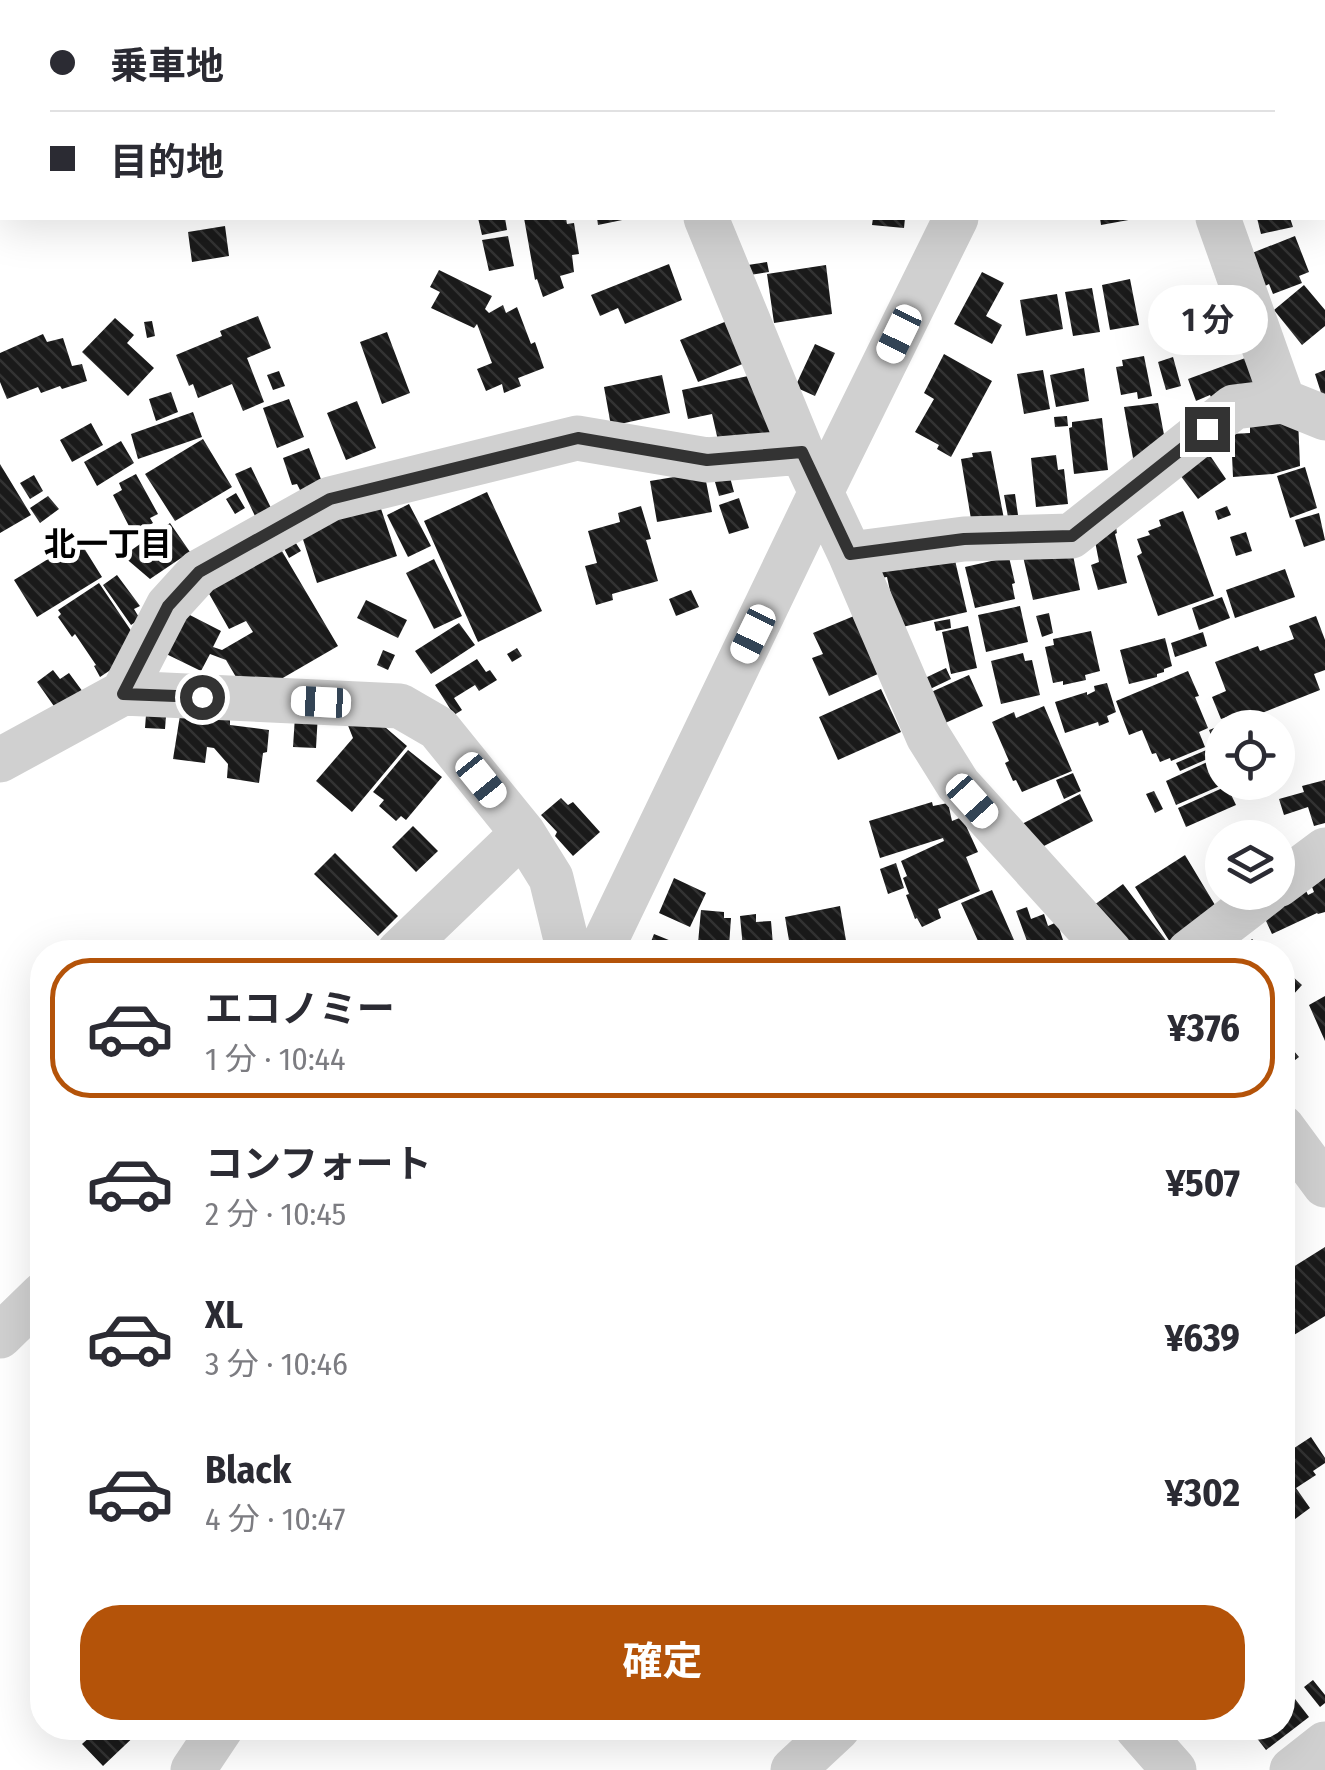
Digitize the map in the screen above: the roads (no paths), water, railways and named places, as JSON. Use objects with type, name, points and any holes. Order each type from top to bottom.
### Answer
[{"type":"street","points":[[707,220],[928,736],[958,784],[1099,940]]},
{"type":"street","points":[[605,940],[812,472],[955,220]]},
{"type":"street","points":[[1219,220],[1282,401]]},
{"type":"street","points":[[850,554],[964,539],[1072,536],[1234,407],[1282,401],[1325,418]]},
{"type":"street","points":[[123,694],[168,606],[199,572],[330,499],[578,438],[707,460],[812,472]]},
{"type":"street","points":[[0,760],[123,694],[400,706],[438,728],[524,833],[552,878],[565,940]]},
{"type":"street","points":[[412,940],[524,833]]},
{"type":"street","points":[[1295,872],[1325,850]]},
{"type":"street","points":[[1205,940],[1244,910]]},
{"type":"street","points":[[1295,1145],[1325,1185]]},
{"type":"street","points":[[0,1336],[30,1307]]},
{"type":"street","points":[[193,1770],[213,1740]]},
{"type":"street","points":[[793,1770],[825,1740]]},
{"type":"street","points":[[1148,1740],[1174,1770]]},
{"type":"street","points":[[1292,1770],[1325,1744]]},
{"type":"district","name":"北一丁目","points":[[108,544]]}]
